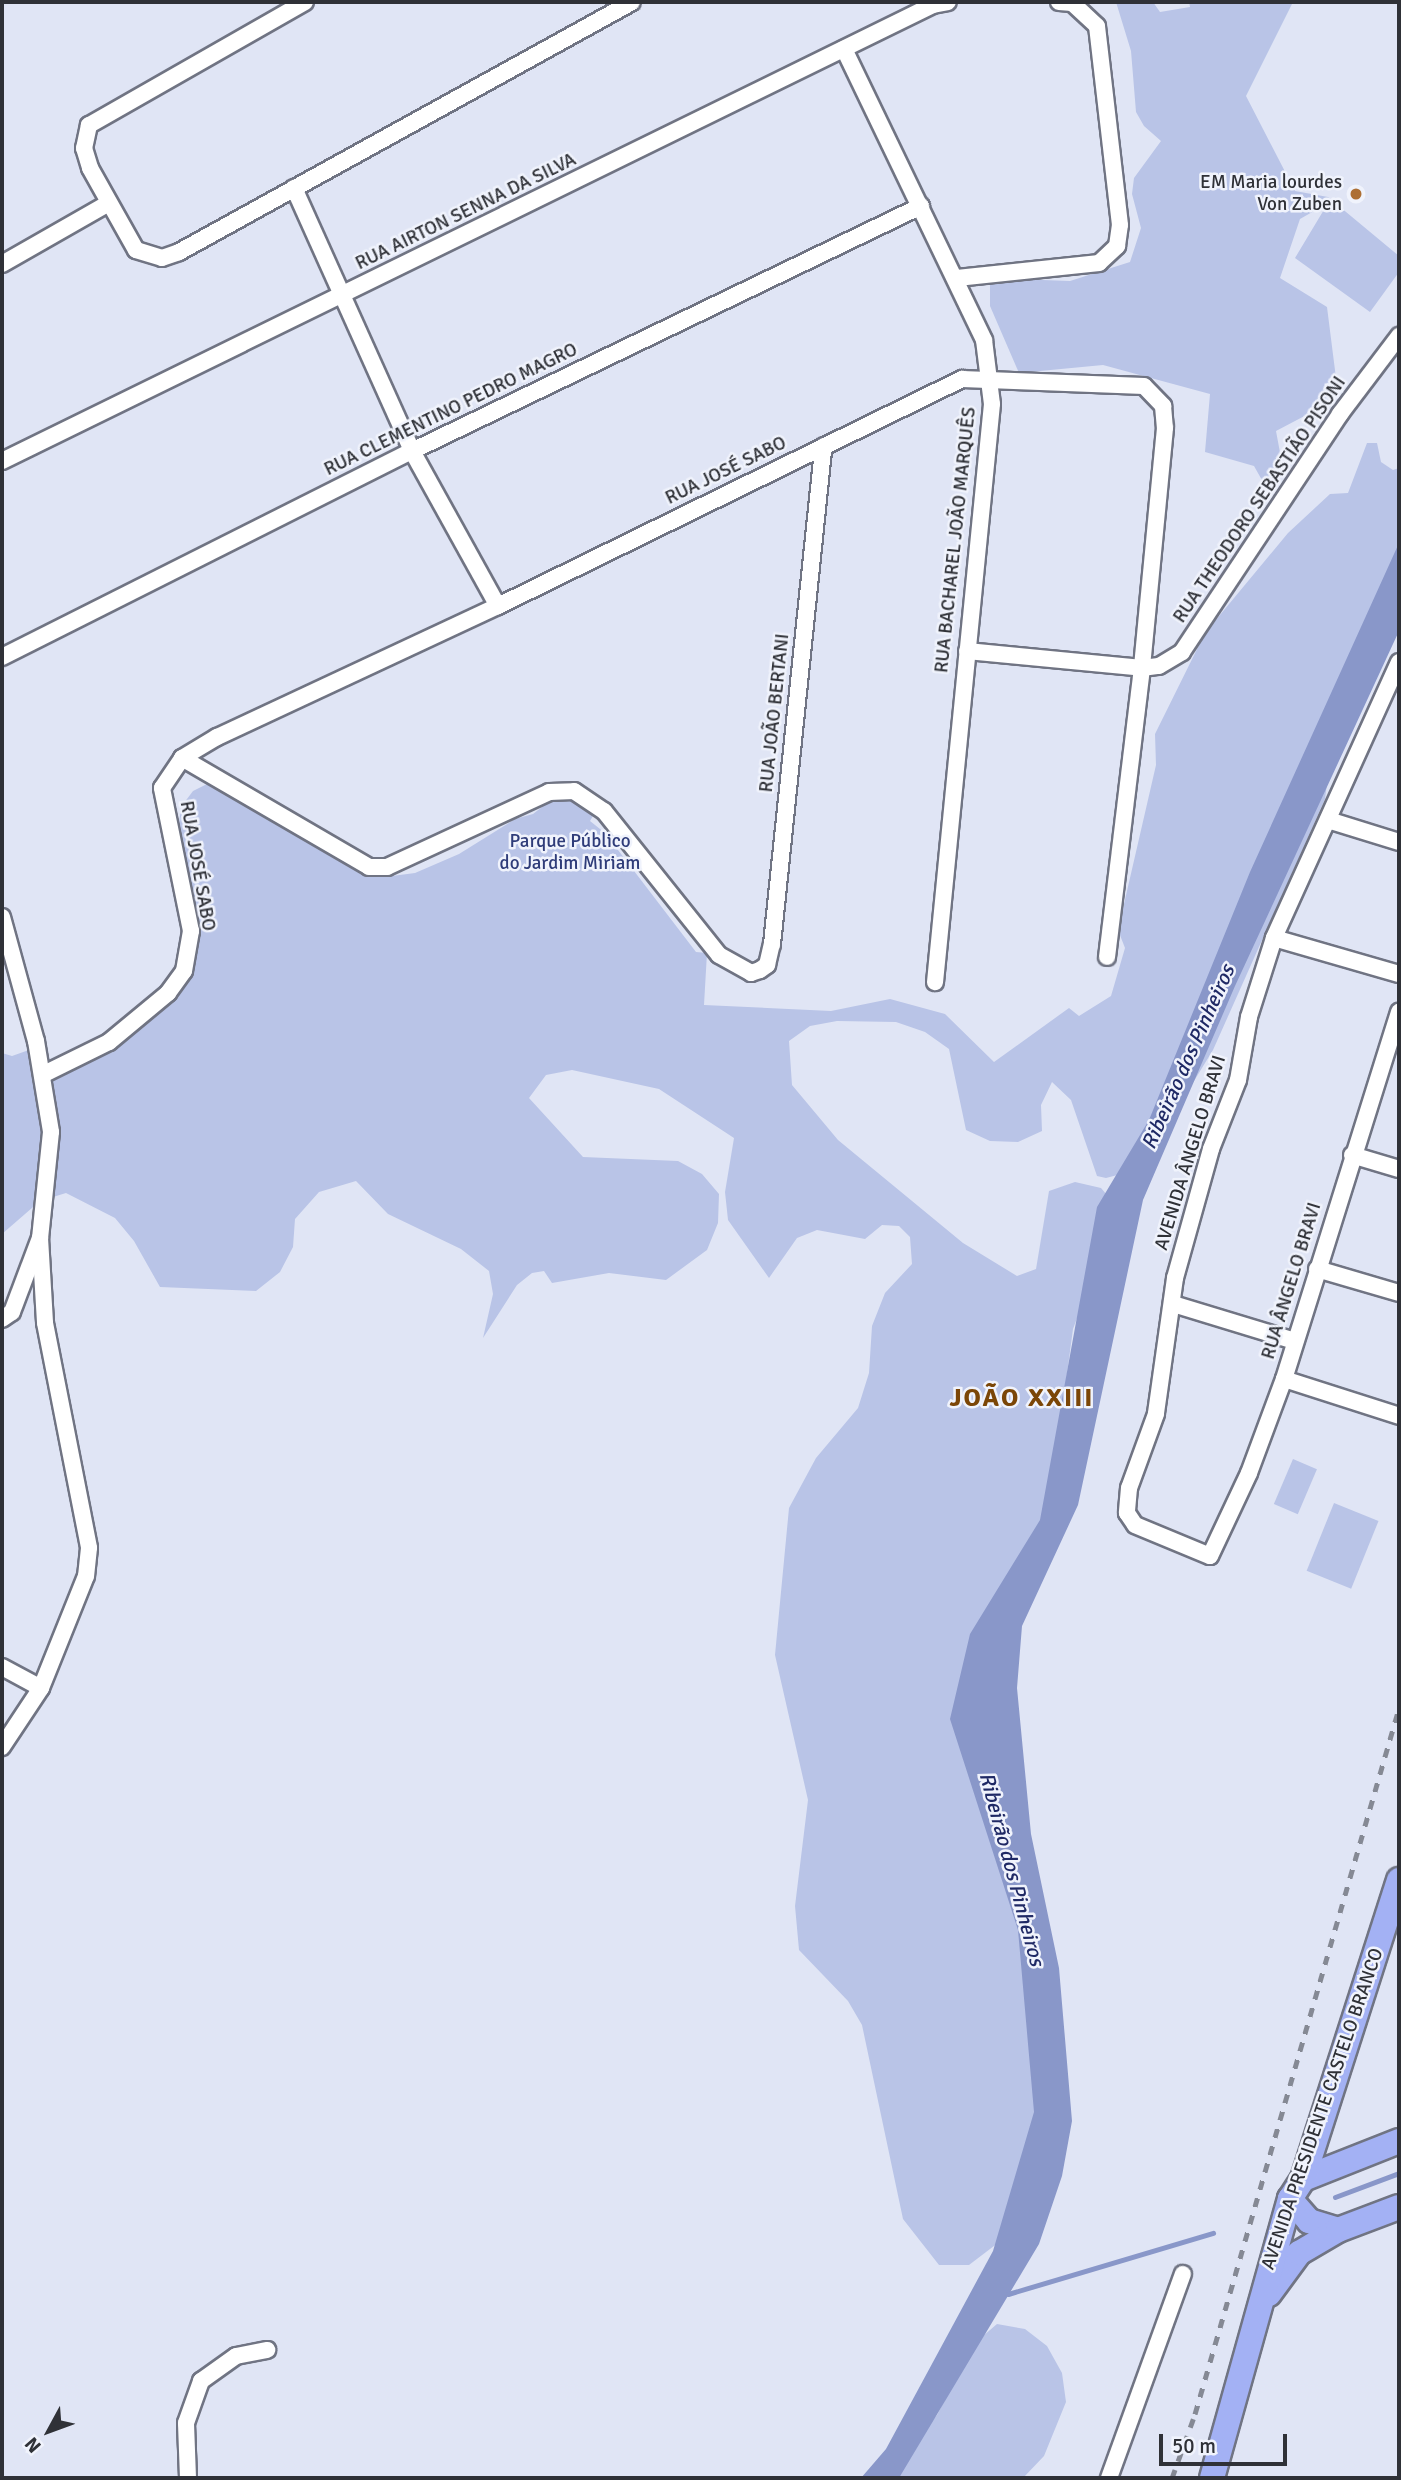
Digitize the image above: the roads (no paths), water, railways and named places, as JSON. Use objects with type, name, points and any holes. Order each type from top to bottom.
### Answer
[{"type":"main road","name":"AVENIDA PRESIDENTE CASTELO BRANCO","points":[[1264,2300],[1266,2276],[1282,2224],[1399,1880]]},
{"type":"main road","points":[[1338,2230],[1309,2221],[1294,2193],[1399,2141]]},
{"type":"main road","points":[[1212,2478],[1264,2300],[1299,2253],[1338,2230],[1399,2207]]},
{"type":"street","points":[[305,2],[89,125],[84,148],[109,203],[136,250],[162,258],[632,2]]},
{"type":"street","name":"RUA AIRTON SENNA DA SILVA","points":[[2,461],[844,49],[948,2]]},
{"type":"street","points":[[957,278],[1099,263],[1117,246],[1120,225],[1097,26],[1072,2],[1059,2]]},
{"type":"street","name":"RUA BACHAREL JOÃO MARQUÊS","points":[[844,49],[957,278],[985,341],[992,404],[935,982]]},
{"type":"street","points":[[294,188],[412,451],[498,606]]},
{"type":"street","points":[[2,264],[109,203]]},
{"type":"street","name":"RUA CLEMENTINO PEDRO MAGRO","points":[[2,657],[412,451],[921,206]]},
{"type":"street","name":"RUA THEODORO SEBASTIÃO PISONI","points":[[1142,668],[1159,666],[1191,642],[1340,414],[1399,336]]},
{"type":"street","name":"RUA JOSÉ SABO","points":[[42,1075],[109,1042],[168,993],[184,971],[191,931],[162,788],[182,758],[217,737],[498,606],[962,379],[989,377],[1144,386],[1163,405],[1166,428],[1142,668],[1107,957]]},
{"type":"street","name":"RUA JOÃO BERTANI","points":[[182,758],[369,867],[387,867],[549,792],[574,792],[604,811],[719,955],[751,973],[767,965],[772,944],[823,447]]},
{"type":"street","points":[[967,651],[1142,668]]},
{"type":"street","name":"AVENIDA ÂNGELO BRAVI","points":[[1210,1556],[1135,1525],[1127,1513],[1129,1489],[1156,1414],[1175,1278],[1211,1149],[1238,1080],[1249,1017],[1275,938],[1399,662]]},
{"type":"street","points":[[1382,701],[1399,707]]},
{"type":"street","points":[[1328,820],[1399,842]]},
{"type":"street","points":[[2,917],[42,1075],[51,1132],[40,1238],[45,1323],[89,1548],[86,1576],[41,1688],[2,1747]]},
{"type":"street","points":[[1275,938],[1399,974]]},
{"type":"street","name":"RUA ÂNGELO BRAVI","points":[[1210,1556],[1250,1473],[1284,1379],[1399,1012]]},
{"type":"street","points":[[1352,1155],[1399,1169]]},
{"type":"street","points":[[2,1319],[12,1312],[40,1238]]},
{"type":"street","points":[[1317,1269],[1399,1293]]},
{"type":"street","points":[[1173,1304],[1295,1342]]},
{"type":"street","points":[[1284,1379],[1399,1416]]},
{"type":"street","points":[[2,1667],[41,1688]]},
{"type":"street","points":[[1109,2478],[1183,2274]]},
{"type":"street","points":[[188,2478],[186,2424],[201,2381],[236,2356],[267,2350]]},
{"type":"water","name":"Ribeirão dos Pinheiros","points":[[1399,543],[1399,631],[1235,986],[1143,1200],[1078,1505],[1022,1626],[1017,1688],[1031,1834],[1059,1968],[1072,2121],[1062,2176],[1039,2244],[899,2478],[861,2478],[886,2449],[993,2251],[1034,2112],[1018,1930],[950,1719],[970,1634],[1040,1520],[1097,1207],[1149,1120],[1250,872]]},
{"type":"waterway","points":[[1335,2197],[1399,2173]]},
{"type":"waterway","points":[[1008,2294],[1213,2233]]},
{"type":"railway","points":[[1172,2478],[1195,2414],[1399,1708]]},
{"type":"place","name":"EM Maria lourdes Von Zuben","points":[[1356,194]]},
{"type":"district","name":"JOÃO XXIII","points":[[1022,1399]]},
{"type":"park label","name":"Parque Público do Jardim Miriam","points":[[570,853]]}]
